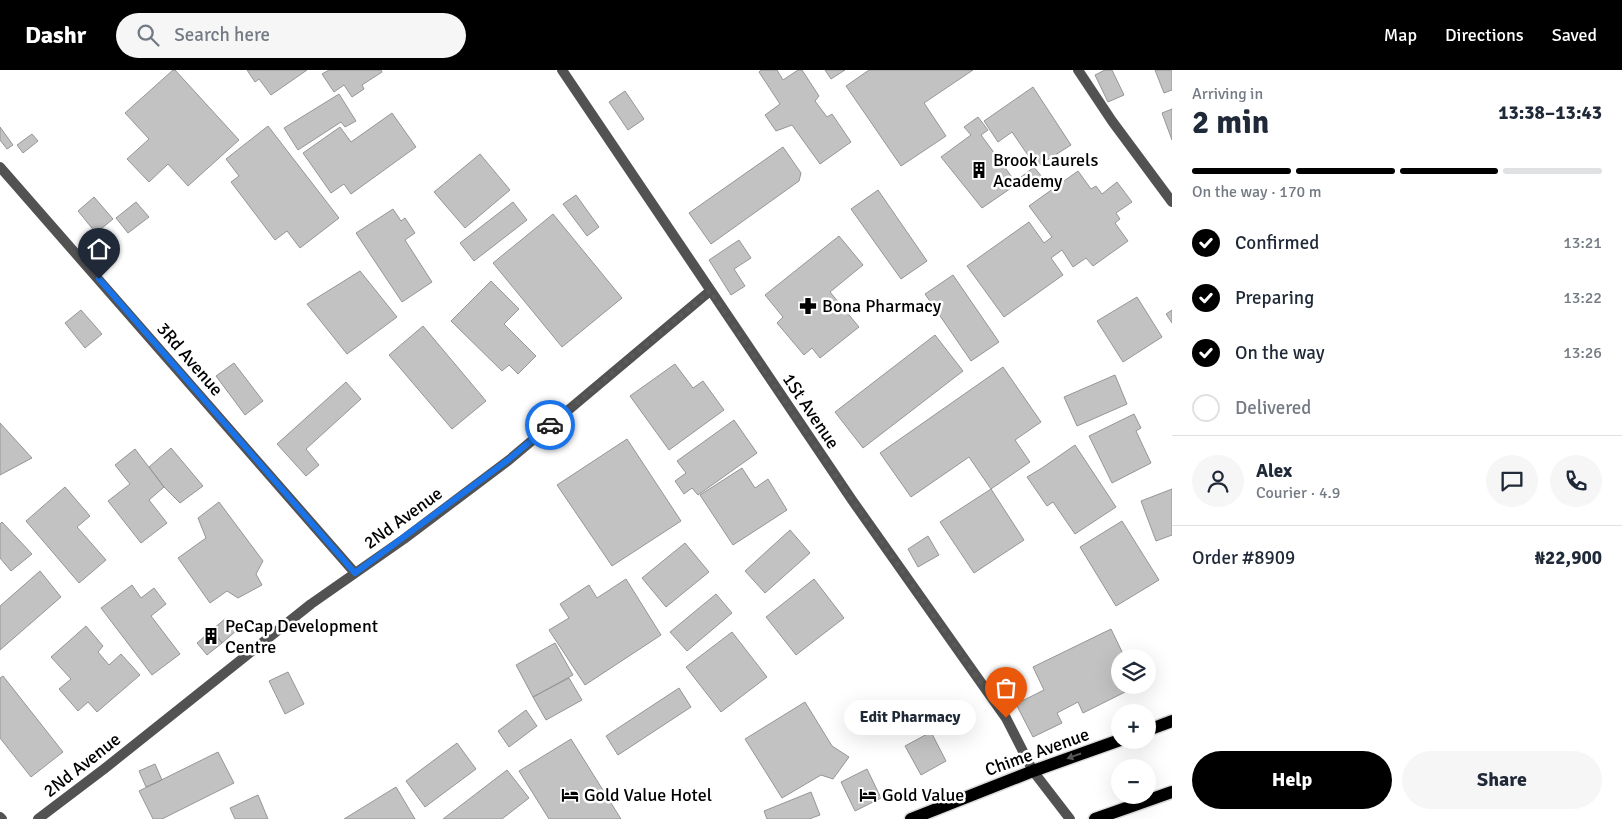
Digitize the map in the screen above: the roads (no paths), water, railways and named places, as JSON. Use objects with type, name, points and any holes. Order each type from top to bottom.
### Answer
[{"type":"main road","points":[[1156,727],[1172,722]]},
{"type":"main road","name":"Chime Avenue","points":[[911,819],[1033,771],[1111,743]]},
{"type":"main road","points":[[1095,819],[1172,792]]},
{"type":"street","name":"1St Avenue","points":[[562,70],[852,500],[1006,718],[1033,771],[1070,819]]},
{"type":"street","points":[[1078,70],[1118,129],[1172,202]]},
{"type":"street","name":"3Rd Avenue","points":[[0,167],[355,573]]},
{"type":"street","name":"2Nd Avenue","points":[[38,819],[104,769],[311,604],[508,460],[710,291]]},
{"type":"place","name":"Brook Laurels Academy","points":[[979,170]]},
{"type":"place","name":"Bona Pharmacy","points":[[808,306]]},
{"type":"place","name":"PeCap Development Centre","points":[[211,636]]},
{"type":"place","name":"Edit Pharmacy","points":[[1006,718]]},
{"type":"place","name":"Gold Value Hotel","points":[[570,795]]},
{"type":"place","name":"Gold Value","points":[[868,795]]}]
